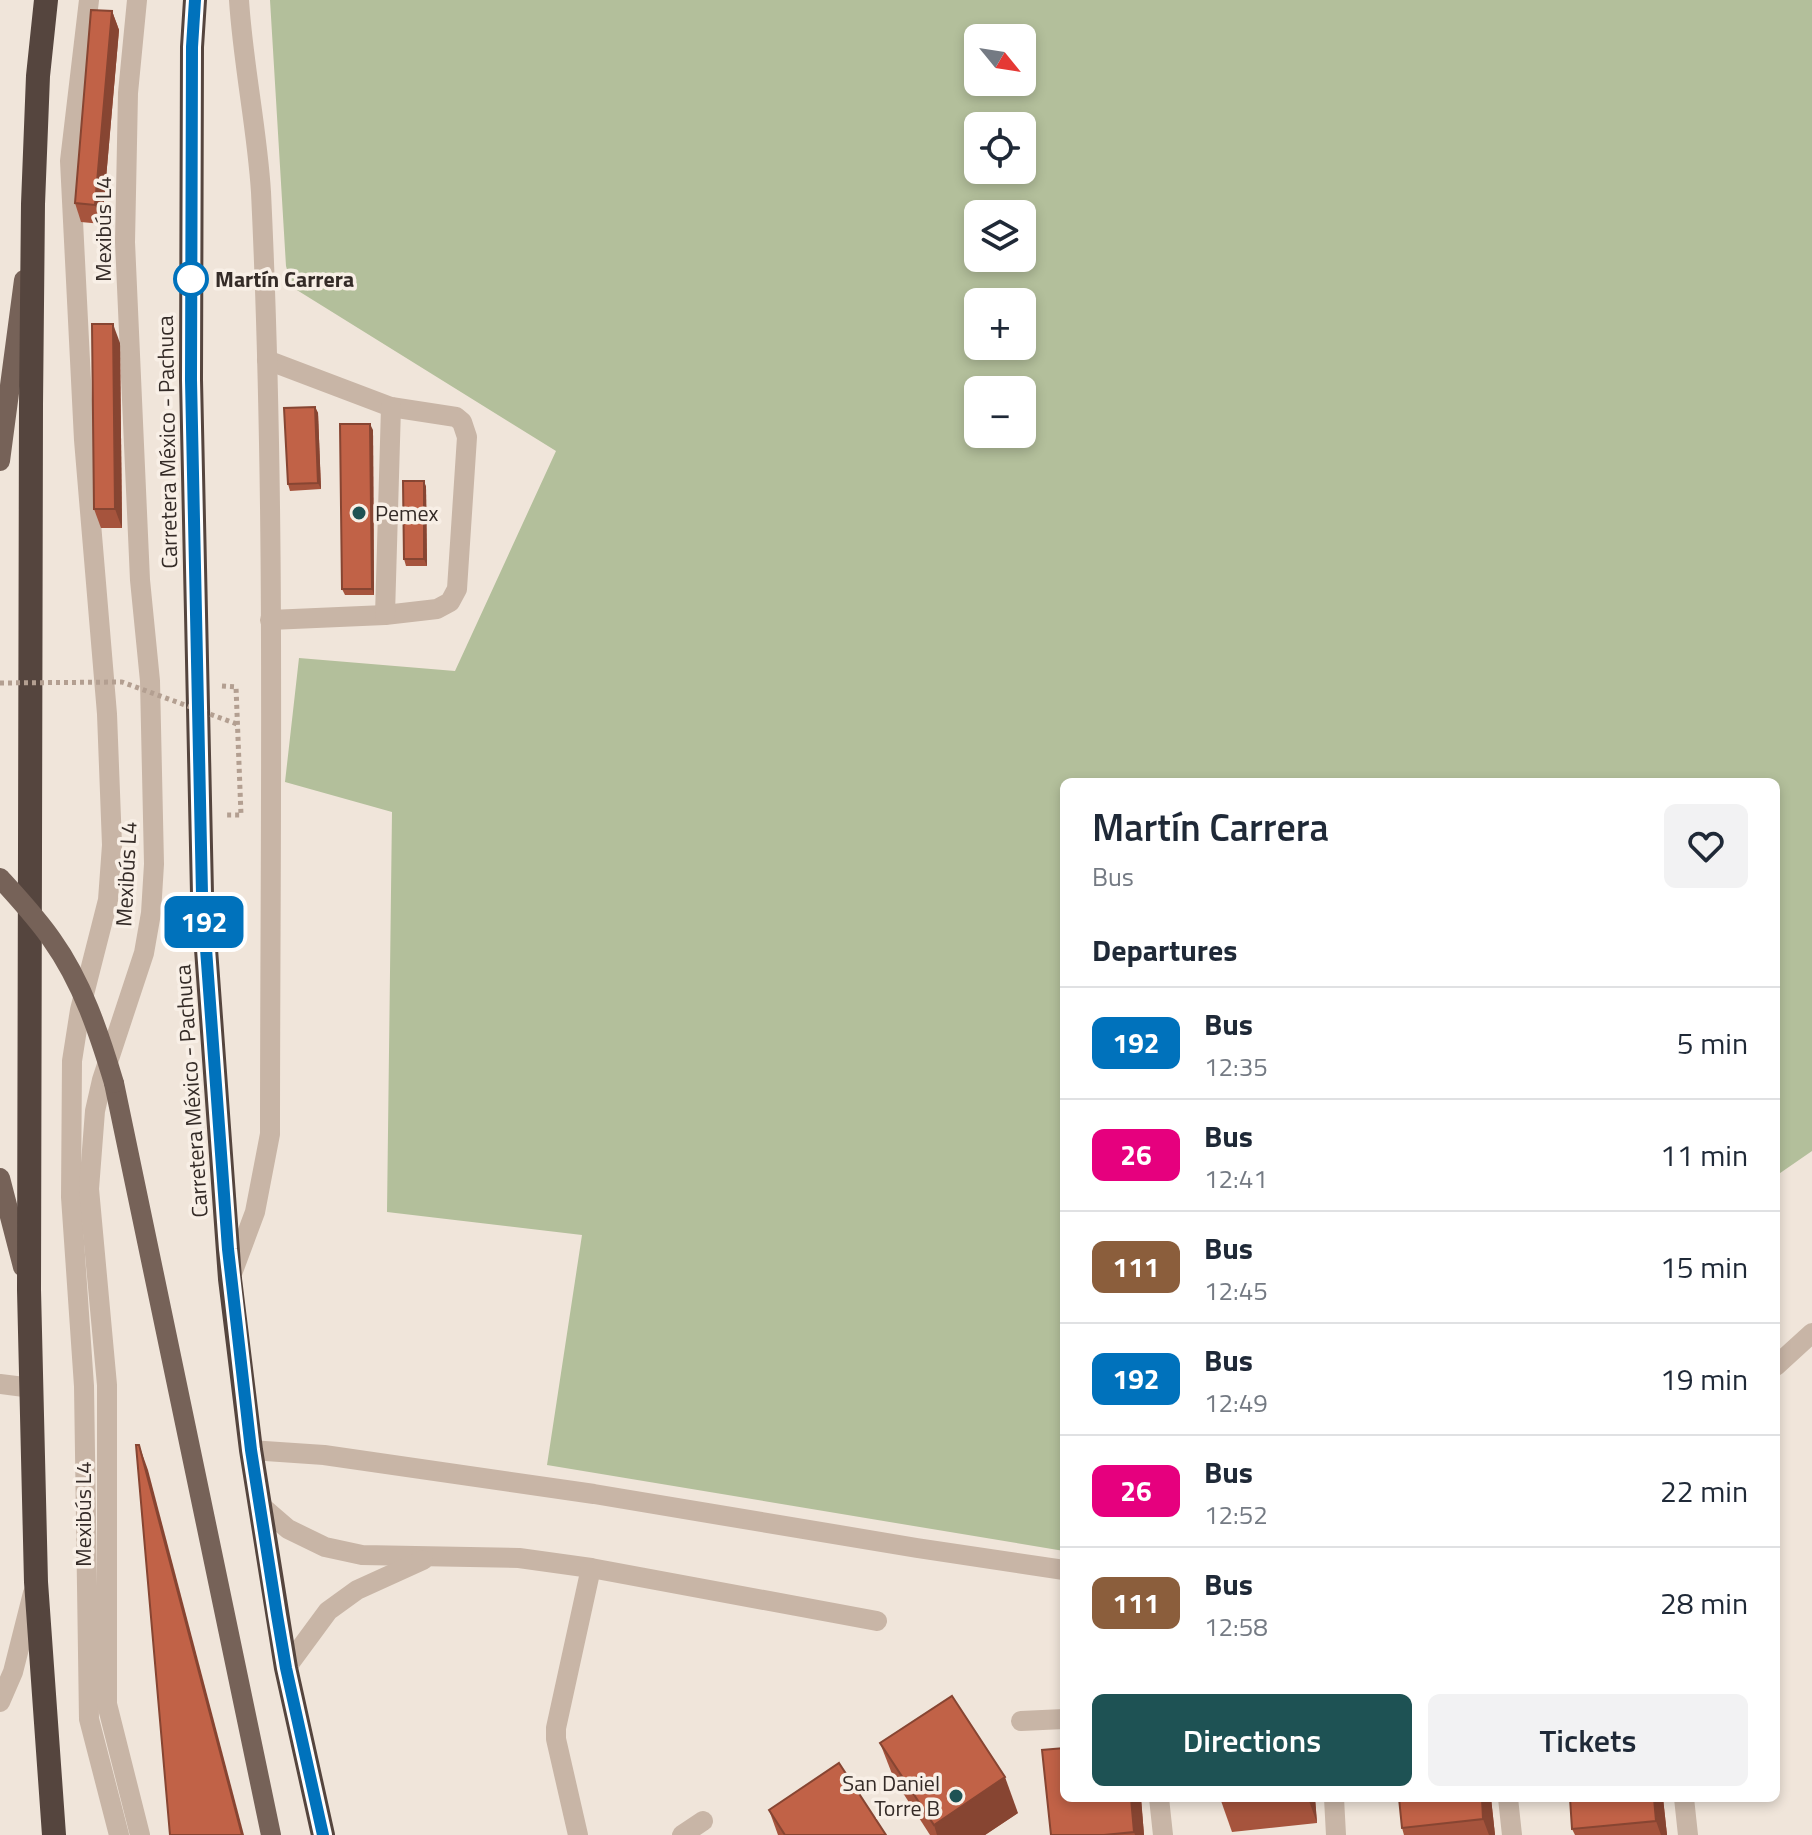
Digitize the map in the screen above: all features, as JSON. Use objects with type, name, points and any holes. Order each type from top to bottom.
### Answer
[{"type":"highway","points":[[46,0],[38,76],[33,204],[29,1290],[36,1582],[54,1835]]},
{"type":"highway","name":"Carretera México - Pachuca","points":[[195,0],[191,63],[191,380],[202,894],[230,1279],[251,1450],[286,1668],[323,1835]]},
{"type":"main road","points":[[0,461],[33,204]]},
{"type":"main road","points":[[0,878],[53,941],[73,974],[90,1011],[114,1083],[271,1835]]},
{"type":"main road","points":[[0,1178],[29,1290]]},
{"type":"street","name":"Mexibús L4","points":[[89,0],[70,161],[84,440],[106,699],[112,845],[108,900],[80,1010],[72,1061],[71,1197],[84,1386],[89,1719],[119,1835]]},
{"type":"street","name":"Mexibús L4","points":[[137,0],[128,93],[125,242],[140,580],[150,681],[154,864],[151,913],[144,953],[110,1054],[95,1111],[89,1189],[107,1385],[107,1704],[140,1835]]},
{"type":"street","points":[[230,1279],[255,1212],[270,1134],[267,360],[260,188],[239,0]]},
{"type":"street","points":[[267,360],[391,407],[456,417],[462,422],[467,437],[455,596],[444,607],[385,615],[270,620]]},
{"type":"street","points":[[385,615],[391,407]]},
{"type":"street","points":[[1780,1362],[1812,1333]]},
{"type":"street","points":[[0,1384],[32,1388]]},
{"type":"street","points":[[251,1450],[324,1455],[594,1494],[1060,1569]]},
{"type":"street","points":[[259,1504],[288,1529],[325,1547],[362,1555],[519,1558],[591,1568],[877,1621]]},
{"type":"street","points":[[286,1668],[328,1611],[357,1590],[431,1557]]},
{"type":"street","points":[[578,1835],[556,1728],[591,1568]]},
{"type":"street","points":[[0,1702],[13,1672],[36,1582]]},
{"type":"street","points":[[1021,1721],[1060,1719]]},
{"type":"street","points":[[1159,1802],[1163,1835]]},
{"type":"street","points":[[1334,1802],[1336,1835]]},
{"type":"street","points":[[1508,1802],[1512,1835]]},
{"type":"street","points":[[1684,1802],[1688,1835]]},
{"type":"street","points":[[682,1835],[703,1821]]},
{"type":"path","points":[[0,683],[122,682],[237,724]]},
{"type":"path","points":[[236,687],[241,815]]},
{"type":"green space","points":[[270,0],[1812,0],[1812,1151],[1780,1173],[1780,778],[1060,778],[1060,1550],[547,1465],[582,1235],[387,1212],[392,812],[285,782],[299,658],[455,671],[556,451],[292,287],[286,266]]},
{"type":"building","points":[[91,10],[112,11],[95,205],[75,203]]},
{"type":"building","points":[[92,324],[113,324],[115,509],[94,509]]},
{"type":"building","name":"Pemex","points":[[315,407],[318,483],[288,484],[284,408]]},
{"type":"building","name":"Pemex","points":[[340,424],[370,424],[372,589],[342,589]]},
{"type":"building","name":"Pemex","points":[[403,481],[424,481],[424,559],[404,559]]},
{"type":"building","points":[[136,1445],[139,1445],[242,1835],[170,1835]]},
{"type":"building","points":[[952,1696],[1005,1777],[934,1825],[880,1743]]},
{"type":"building","points":[[1060,1748],[1060,1802],[1131,1802],[1134,1832],[1051,1835],[1042,1750]]},
{"type":"building","points":[[839,1763],[886,1835],[785,1835],[769,1810]]},
{"type":"building","points":[[1399,1802],[1482,1802],[1483,1819],[1402,1828]]},
{"type":"building","points":[[1570,1802],[1654,1802],[1656,1821],[1572,1829]]},
{"type":"bus line","name":"192","points":[[195,0],[192,47],[191,380],[202,894],[230,1279],[251,1450],[286,1668],[323,1835]]},
{"type":"place","name":"Martín Carrera","points":[[191,279]]},
{"type":"place","name":"Pemex","points":[[359,513]]},
{"type":"place","name":"San Daniel Torre B","points":[[956,1796]]}]
